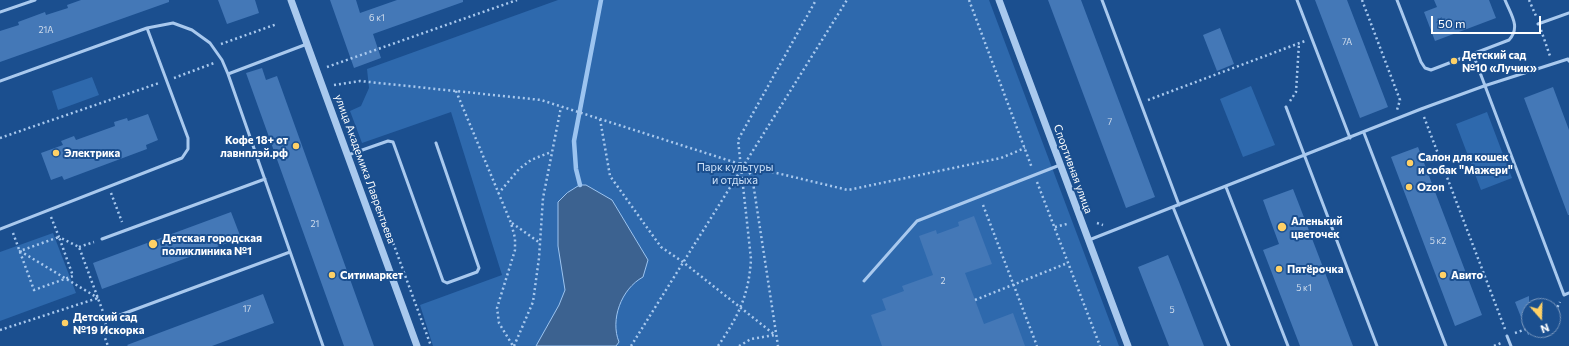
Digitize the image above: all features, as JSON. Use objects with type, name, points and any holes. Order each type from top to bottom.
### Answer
[{"type":"street","name":"улица Академика Лаврентьева","points":[[291,0],[417,346]]},
{"type":"street","name":"Спортивная улица","points":[[999,0],[1128,346]]},
{"type":"lane","points":[[0,12],[35,0]]},
{"type":"lane","points":[[1102,0],[1179,205]]},
{"type":"lane","points":[[1298,0],[1350,138]]},
{"type":"lane","points":[[1397,0],[1425,68],[1431,70],[1509,40],[1515,34],[1516,27],[1505,0]]},
{"type":"lane","points":[[1538,24],[1569,13]]},
{"type":"lane","points":[[0,80],[147,28],[173,23],[192,30],[210,43],[222,60],[228,74],[323,346]]},
{"type":"lane","points":[[0,229],[182,158],[188,149],[188,138],[147,28]]},
{"type":"lane","points":[[228,74],[307,44]]},
{"type":"lane","points":[[1473,54],[1564,295],[1569,293]]},
{"type":"lane","points":[[1088,240],[1422,109],[1484,86],[1568,59],[1569,60]]},
{"type":"lane","points":[[1286,107],[1377,346]]},
{"type":"lane","points":[[1364,133],[1446,346]]},
{"type":"lane","points":[[348,155],[388,141],[393,142],[443,281],[447,283],[477,272],[479,268],[436,143]]},
{"type":"lane","points":[[864,281],[917,220],[1060,165]]},
{"type":"lane","points":[[102,239],[265,179]]},
{"type":"lane","points":[[1226,187],[1288,346]]},
{"type":"lane","points":[[1173,207],[1228,346]]},
{"type":"lane","points":[[120,315],[290,252]]},
{"type":"lane","points":[[1507,336],[1511,346]]},
{"type":"path","points":[[327,67],[517,0]]},
{"type":"path","points":[[718,346],[731,327],[741,308],[748,285],[751,259],[738,140],[816,0]]},
{"type":"path","points":[[631,346],[847,0]]},
{"type":"path","points":[[1362,0],[1400,100],[1395,120]]},
{"type":"path","points":[[213,47],[277,24]]},
{"type":"path","points":[[1140,103],[1313,38]]},
{"type":"path","points":[[1286,107],[1296,92],[1299,43]]},
{"type":"path","points":[[0,138],[222,60]]},
{"type":"path","points":[[334,85],[360,81],[541,100],[742,166],[848,190],[1001,158],[1025,148]]},
{"type":"path","points":[[456,91],[516,238],[515,250],[497,308],[499,323],[514,346]]},
{"type":"path","points":[[514,346],[533,302],[540,258],[543,198],[561,107]]},
{"type":"path","points":[[1422,109],[1507,336],[1521,331]]},
{"type":"path","points":[[600,120],[610,176],[661,247],[683,262],[776,335]]},
{"type":"path","points":[[498,194],[519,169],[531,160],[552,152]]},
{"type":"path","points":[[742,166],[752,176],[778,346]]},
{"type":"path","points":[[112,196],[125,230]]},
{"type":"path","points":[[980,196],[1037,346]]},
{"type":"path","points":[[13,233],[34,290],[65,279],[73,276],[52,219]]},
{"type":"path","points":[[511,223],[540,243]]},
{"type":"path","points":[[1055,227],[1067,224]]},
{"type":"path","points":[[20,251],[58,237],[80,247],[102,239]]},
{"type":"path","points":[[80,247],[106,320],[105,338],[108,346]]},
{"type":"path","points":[[20,251],[98,298]]},
{"type":"path","points":[[975,300],[1065,264]]},
{"type":"path","points":[[1561,301],[1564,295]]},
{"type":"path","points":[[0,330],[98,298]]},
{"type":"path","points":[[739,346],[751,339],[776,335]]},
{"type":"green space","name":"Парк культуры и отдыха","points":[[558,0],[989,0],[1119,346],[433,346],[420,305],[502,275],[451,112],[362,143],[350,111],[361,106],[369,88],[367,69]]},
{"type":"green space","points":[[92,77],[99,95],[58,110],[52,91]]},
{"type":"green space","points":[[1251,86],[1275,145],[1243,157],[1220,99]]},
{"type":"green space","points":[[1487,112],[1512,178],[1481,190],[1456,124]]},
{"type":"green space","points":[[53,233],[76,293],[0,321],[0,252]]},
{"type":"shaded area","points":[[580,185],[586,185],[612,200],[648,260],[643,277],[635,282],[629,289],[619,306],[616,324],[619,342],[616,346],[536,346],[559,305],[565,290],[558,246],[558,202],[567,193]]},
{"type":"building","points":[[81,0],[169,0],[169,2],[0,62],[0,31],[19,25],[18,22],[45,12],[46,15],[68,8],[67,5]]},
{"type":"building","points":[[218,0],[255,0],[259,13],[227,24]]},
{"type":"building","points":[[330,0],[356,0],[360,13],[397,0],[463,0],[463,2],[373,34],[381,58],[354,68]]},
{"type":"building","points":[[1048,0],[1081,0],[1155,197],[1126,208]]},
{"type":"building","points":[[1315,0],[1347,0],[1388,107],[1360,118]]},
{"type":"building","points":[[1434,0],[1489,0],[1496,18],[1435,41],[1424,12],[1437,7]]},
{"type":"building","points":[[1220,28],[1234,64],[1217,71],[1203,35]]},
{"type":"building","points":[[262,68],[266,80],[277,76],[374,346],[344,346],[246,73]]},
{"type":"building","points":[[1553,87],[1569,130],[1569,215],[1524,98]]},
{"type":"building","points":[[148,114],[158,140],[146,145],[147,149],[64,180],[62,176],[51,180],[41,153],[63,145],[61,141],[74,136],[76,140],[115,126],[114,122],[127,118],[128,121]]},
{"type":"building","points":[[1418,147],[1482,315],[1455,326],[1391,157]]},
{"type":"building","points":[[1293,189],[1353,346],[1300,346],[1263,250],[1279,244],[1263,200]]},
{"type":"building","points":[[231,212],[241,238],[102,289],[93,263]]},
{"type":"building","points":[[974,216],[992,264],[965,273],[984,324],[1013,313],[1025,346],[882,346],[871,315],[886,310],[882,299],[904,291],[902,286],[933,275],[919,236],[936,230],[937,234],[959,226],[958,222]]},
{"type":"building","points":[[1168,255],[1204,346],[1169,346],[1138,267]]},
{"type":"building","points":[[263,294],[274,323],[212,346],[127,345]]},
{"type":"building","points":[[1521,299],[1521,317],[1515,302]]},
{"type":"waterway","points":[[580,185],[576,169],[574,141],[601,0]]},
{"type":"place","name":"Детский сад №10 «Лучик»","points":[[1454,61]]},
{"type":"place","name":"Кофе 18+ от лавнплэй.рф","points":[[296,146]]},
{"type":"place","name":"Электрика","points":[[56,153]]},
{"type":"place","name":"Салон для кошек и собак \"Мажери\"","points":[[1410,163]]},
{"type":"place","name":"Ozon","points":[[1409,187]]},
{"type":"place","name":"Аленький цветочек","points":[[1282,227]]},
{"type":"place","name":"Детская городская поликлиника №1","points":[[153,244]]},
{"type":"place","name":"Пятёрочка","points":[[1279,269]]},
{"type":"place","name":"Ситимаркет","points":[[332,275]]},
{"type":"place","name":"Авито","points":[[1443,275]]},
{"type":"place","name":"Детский сад №19 Искорка","points":[[65,323]]}]
